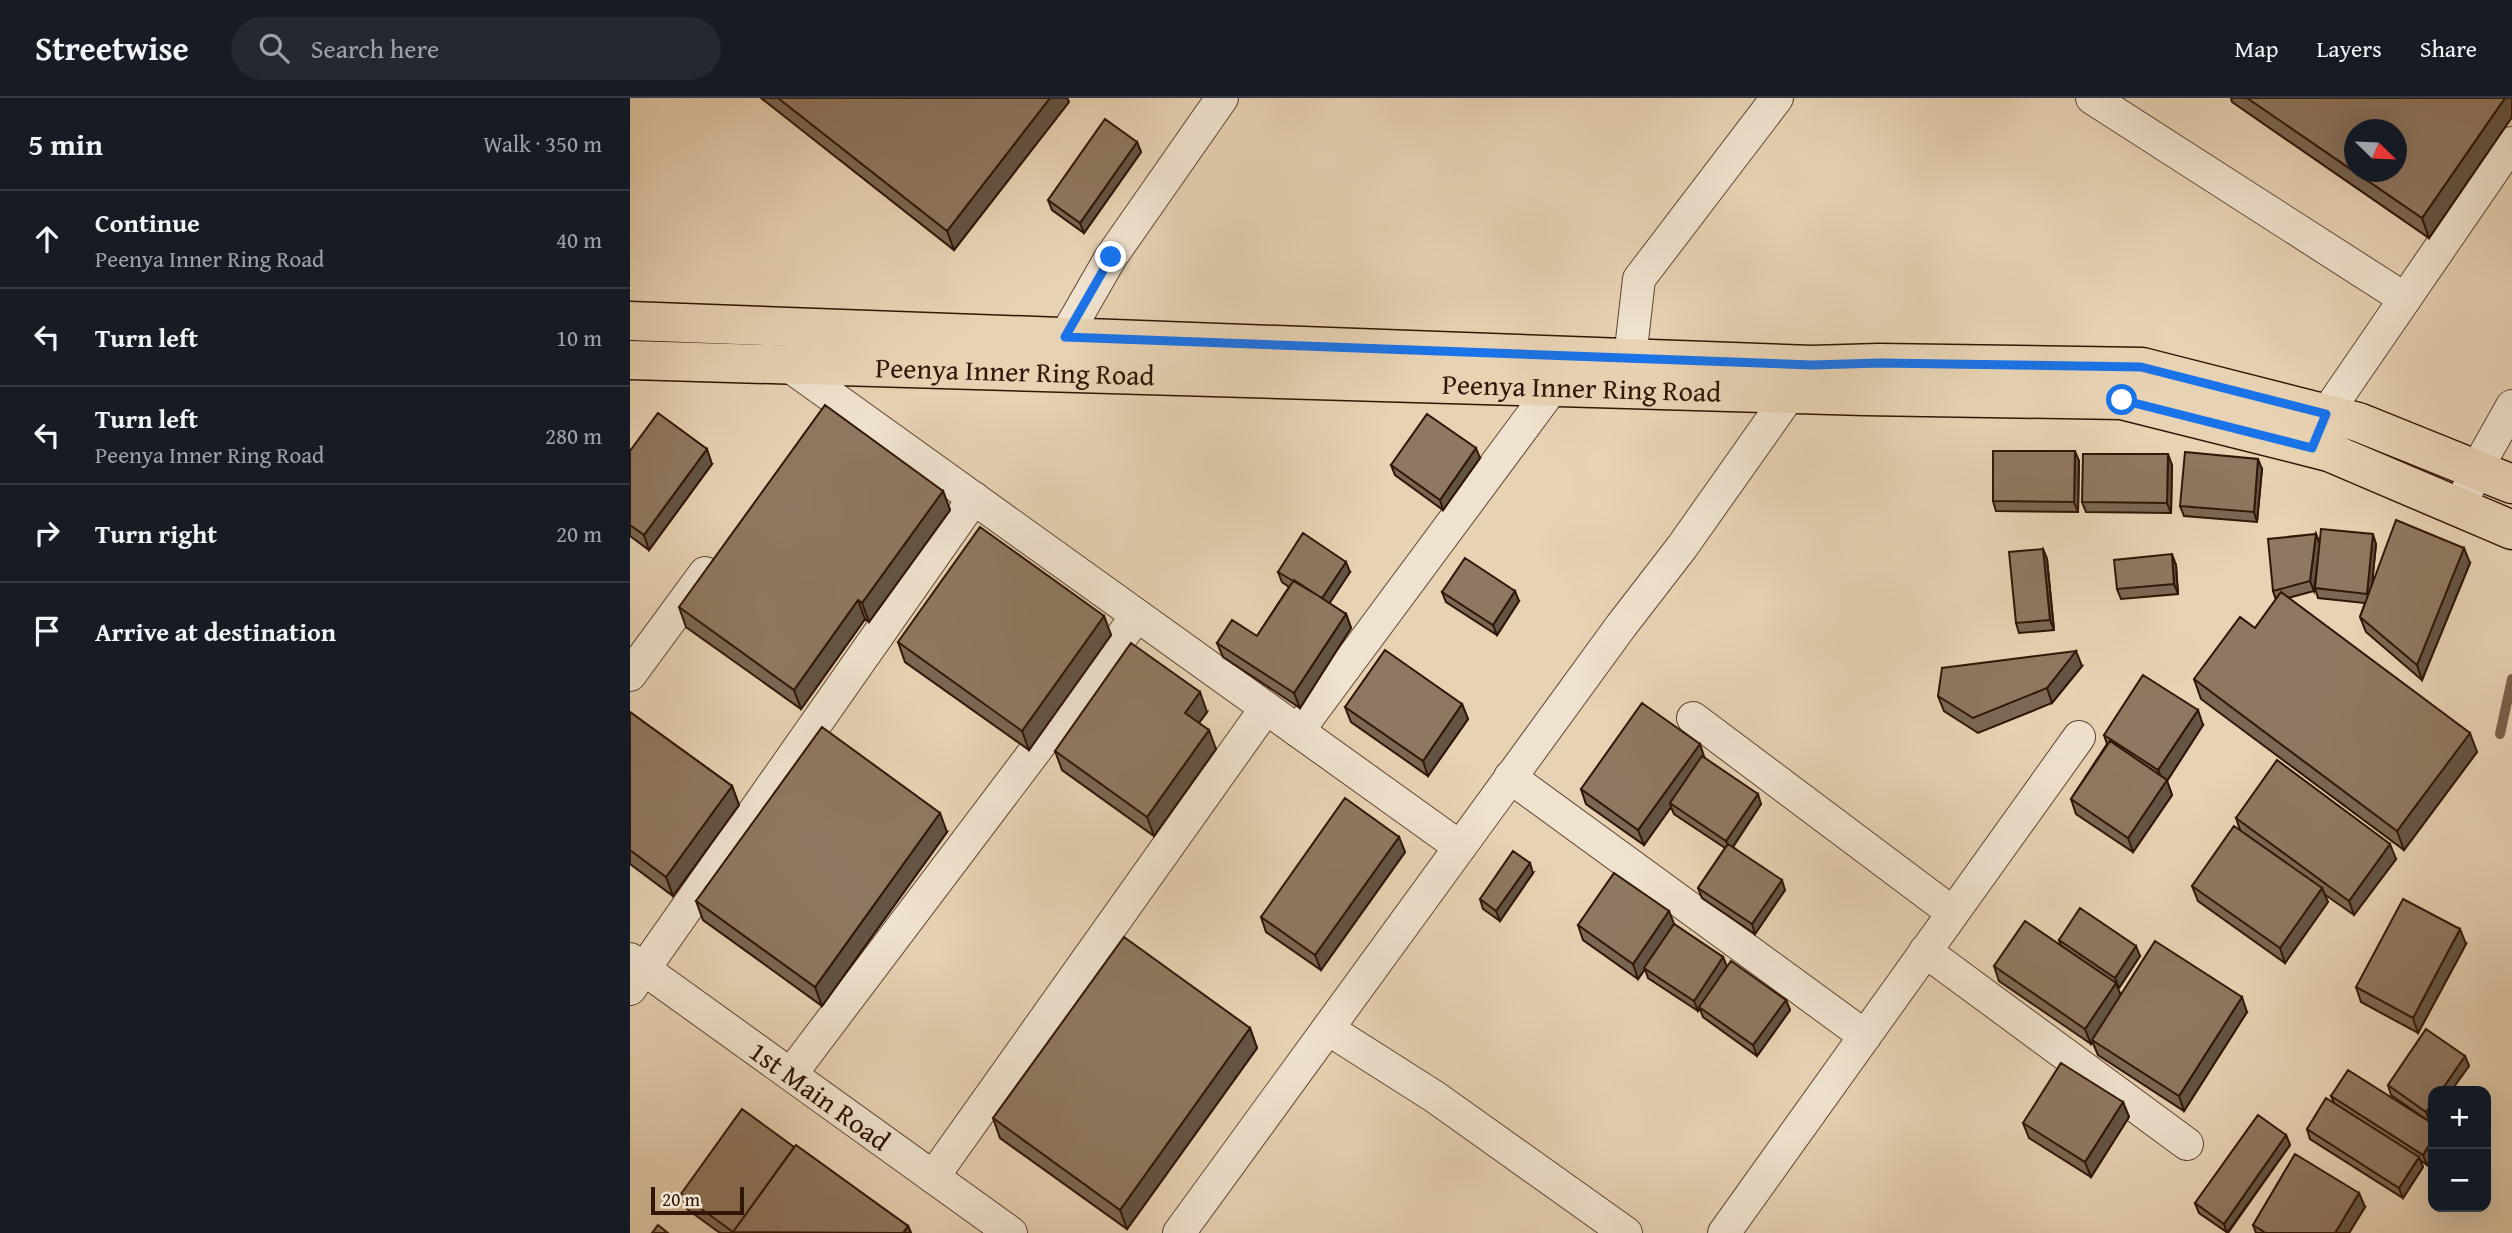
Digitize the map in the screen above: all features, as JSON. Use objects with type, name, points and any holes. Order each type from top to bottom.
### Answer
[{"type":"main road","name":"Peenya Inner Ring Road","points":[[630,321],[1812,365],[1880,363],[2141,367],[2358,422],[2512,484]]},
{"type":"main road","name":"Peenya Inner Ring Road","points":[[630,360],[1790,394],[2122,400],[2329,452],[2512,530]]},
{"type":"street","points":[[1065,337],[1111,257],[1222,98]]},
{"type":"street","points":[[1630,358],[1639,279],[1777,98]]},
{"type":"street","points":[[2092,98],[2405,299]]},
{"type":"street","points":[[2312,448],[2326,414],[2512,144]]},
{"type":"street","points":[[788,365],[826,409],[974,498],[1460,847]]},
{"type":"street","points":[[1298,731],[1553,387]]},
{"type":"street","points":[[1179,1233],[1510,777],[1682,547],[1790,394]]},
{"type":"street","points":[[2460,508],[2476,470],[2510,413]]},
{"type":"street","points":[[635,972],[974,498]]},
{"type":"street","points":[[630,675],[720,553]]},
{"type":"street","points":[[791,1074],[1138,616]]},
{"type":"street","points":[[933,1177],[1266,708]]},
{"type":"street","points":[[1693,718],[1953,913]]},
{"type":"street","points":[[1724,1233],[2079,737]]},
{"type":"street","points":[[1510,777],[1865,1036]]},
{"type":"street","points":[[1925,951],[2187,1144]]},
{"type":"street","name":"1st Main Road","points":[[635,972],[791,1074],[1011,1233]]},
{"type":"street","points":[[1328,1029],[1435,1097],[1626,1233]]},
{"type":"building","points":[[778,98],[1050,98],[947,231]]},
{"type":"building","points":[[2247,98],[2505,98],[2422,218],[2370,182],[2407,182],[2407,119],[2344,119],[2344,165]]},
{"type":"building","points":[[1105,119],[1137,142],[1080,223],[1048,200]]},
{"type":"building","points":[[825,405],[943,491],[862,603],[858,600],[794,690],[679,607]]},
{"type":"building","points":[[658,413],[707,449],[644,535],[630,525],[630,451]]},
{"type":"building","points":[[1427,414],[1476,448],[1440,500],[1391,465]]},
{"type":"building","points":[[1993,451],[2075,451],[2074,502],[1993,501]]},
{"type":"building","points":[[2185,452],[2258,459],[2254,512],[2180,506]]},
{"type":"building","points":[[2083,454],[2168,454],[2167,503],[2082,502]]},
{"type":"building","points":[[2396,520],[2464,548],[2417,665],[2360,617]]},
{"type":"building","points":[[980,527],[1104,616],[1022,731],[898,642]]},
{"type":"building","points":[[2321,529],[2373,534],[2367,594],[2315,588]]},
{"type":"building","points":[[1303,533],[1346,562],[1322,598],[1278,572]]},
{"type":"building","points":[[2316,534],[2310,581],[2273,591],[2268,539]]},
{"type":"building","points":[[2043,549],[2050,620],[2016,623],[2009,552]]},
{"type":"building","points":[[2172,554],[2174,584],[2117,589],[2114,560]]},
{"type":"building","points":[[1465,558],[1515,591],[1493,625],[1442,592]]},
{"type":"building","points":[[1294,580],[1346,614],[1294,693],[1217,643],[1232,620],[1257,636]]},
{"type":"building","points":[[2281,592],[2470,733],[2397,831],[2194,679],[2240,617],[2255,628]]},
{"type":"building","points":[[1131,643],[1200,692],[1185,713],[1209,730],[1147,817],[1055,751]]},
{"type":"building","points":[[1385,650],[1462,704],[1423,761],[1345,707]]},
{"type":"building","points":[[2076,651],[2047,688],[1973,718],[1938,696],[1942,668]]},
{"type":"building","points":[[2143,675],[2198,710],[2158,770],[2104,735]]},
{"type":"building","points":[[1642,703],[1700,744],[1638,830],[1581,789]]},
{"type":"building","points":[[630,712],[732,786],[666,877],[630,850]]},
{"type":"building","points":[[822,727],[940,813],[815,987],[696,901]]},
{"type":"building","points":[[2110,741],[2167,780],[2128,838],[2071,799]]},
{"type":"building","points":[[1702,756],[1758,794],[1726,841],[1670,803]]},
{"type":"building","points":[[2277,760],[2390,844],[2349,901],[2236,818]]},
{"type":"building","points":[[1345,798],[1399,837],[1315,955],[1261,917]]},
{"type":"building","points":[[2234,826],[2322,888],[2280,948],[2192,886]]},
{"type":"building","points":[[1728,844],[1782,880],[1752,924],[1698,888]]},
{"type":"building","points":[[1513,851],[1530,863],[1496,911],[1480,899]]},
{"type":"building","points":[[1614,873],[1669,911],[1633,964],[1578,925]]},
{"type":"building","points":[[2403,899],[2460,929],[2413,1018],[2356,987]]},
{"type":"building","points":[[2080,908],[2136,946],[2115,978],[2059,940]]},
{"type":"building","points":[[2025,921],[2116,983],[2085,1029],[1994,966]]},
{"type":"building","points":[[1674,924],[1723,957],[1694,1001],[1644,968]]},
{"type":"building","points":[[1124,937],[1250,1028],[1120,1210],[993,1118]]},
{"type":"building","points":[[2155,941],[2242,997],[2179,1096],[2092,1040]]},
{"type":"building","points":[[1731,961],[1786,1000],[1753,1045],[1699,1007]]},
{"type":"building","points":[[2426,1029],[2465,1056],[2444,1086],[2428,1086],[2426,1112],[2388,1085]]},
{"type":"building","points":[[2061,1063],[2123,1102],[2085,1162],[2023,1123]]},
{"type":"building","points":[[2348,1070],[2428,1121],[2428,1147],[2423,1155],[2331,1096]]},
{"type":"building","points":[[2326,1098],[2419,1157],[2399,1188],[2307,1129]]},
{"type":"building","points":[[742,1109],[794,1147],[733,1232],[681,1194]]},
{"type":"building","points":[[2258,1115],[2286,1135],[2224,1224],[2195,1203]]},
{"type":"building","points":[[796,1145],[908,1226],[903,1233],[733,1232]]},
{"type":"building","points":[[2295,1154],[2359,1193],[2335,1233],[2266,1233],[2253,1225]]},
{"type":"building","points":[[658,1225],[668,1233],[652,1233]]},
{"type":"waterway","points":[[2500,734],[2512,679]]},
{"type":"route","points":[[1111,257],[1065,337],[1812,365],[1880,363],[2141,367],[2326,414],[2312,448],[2122,400]]}]
